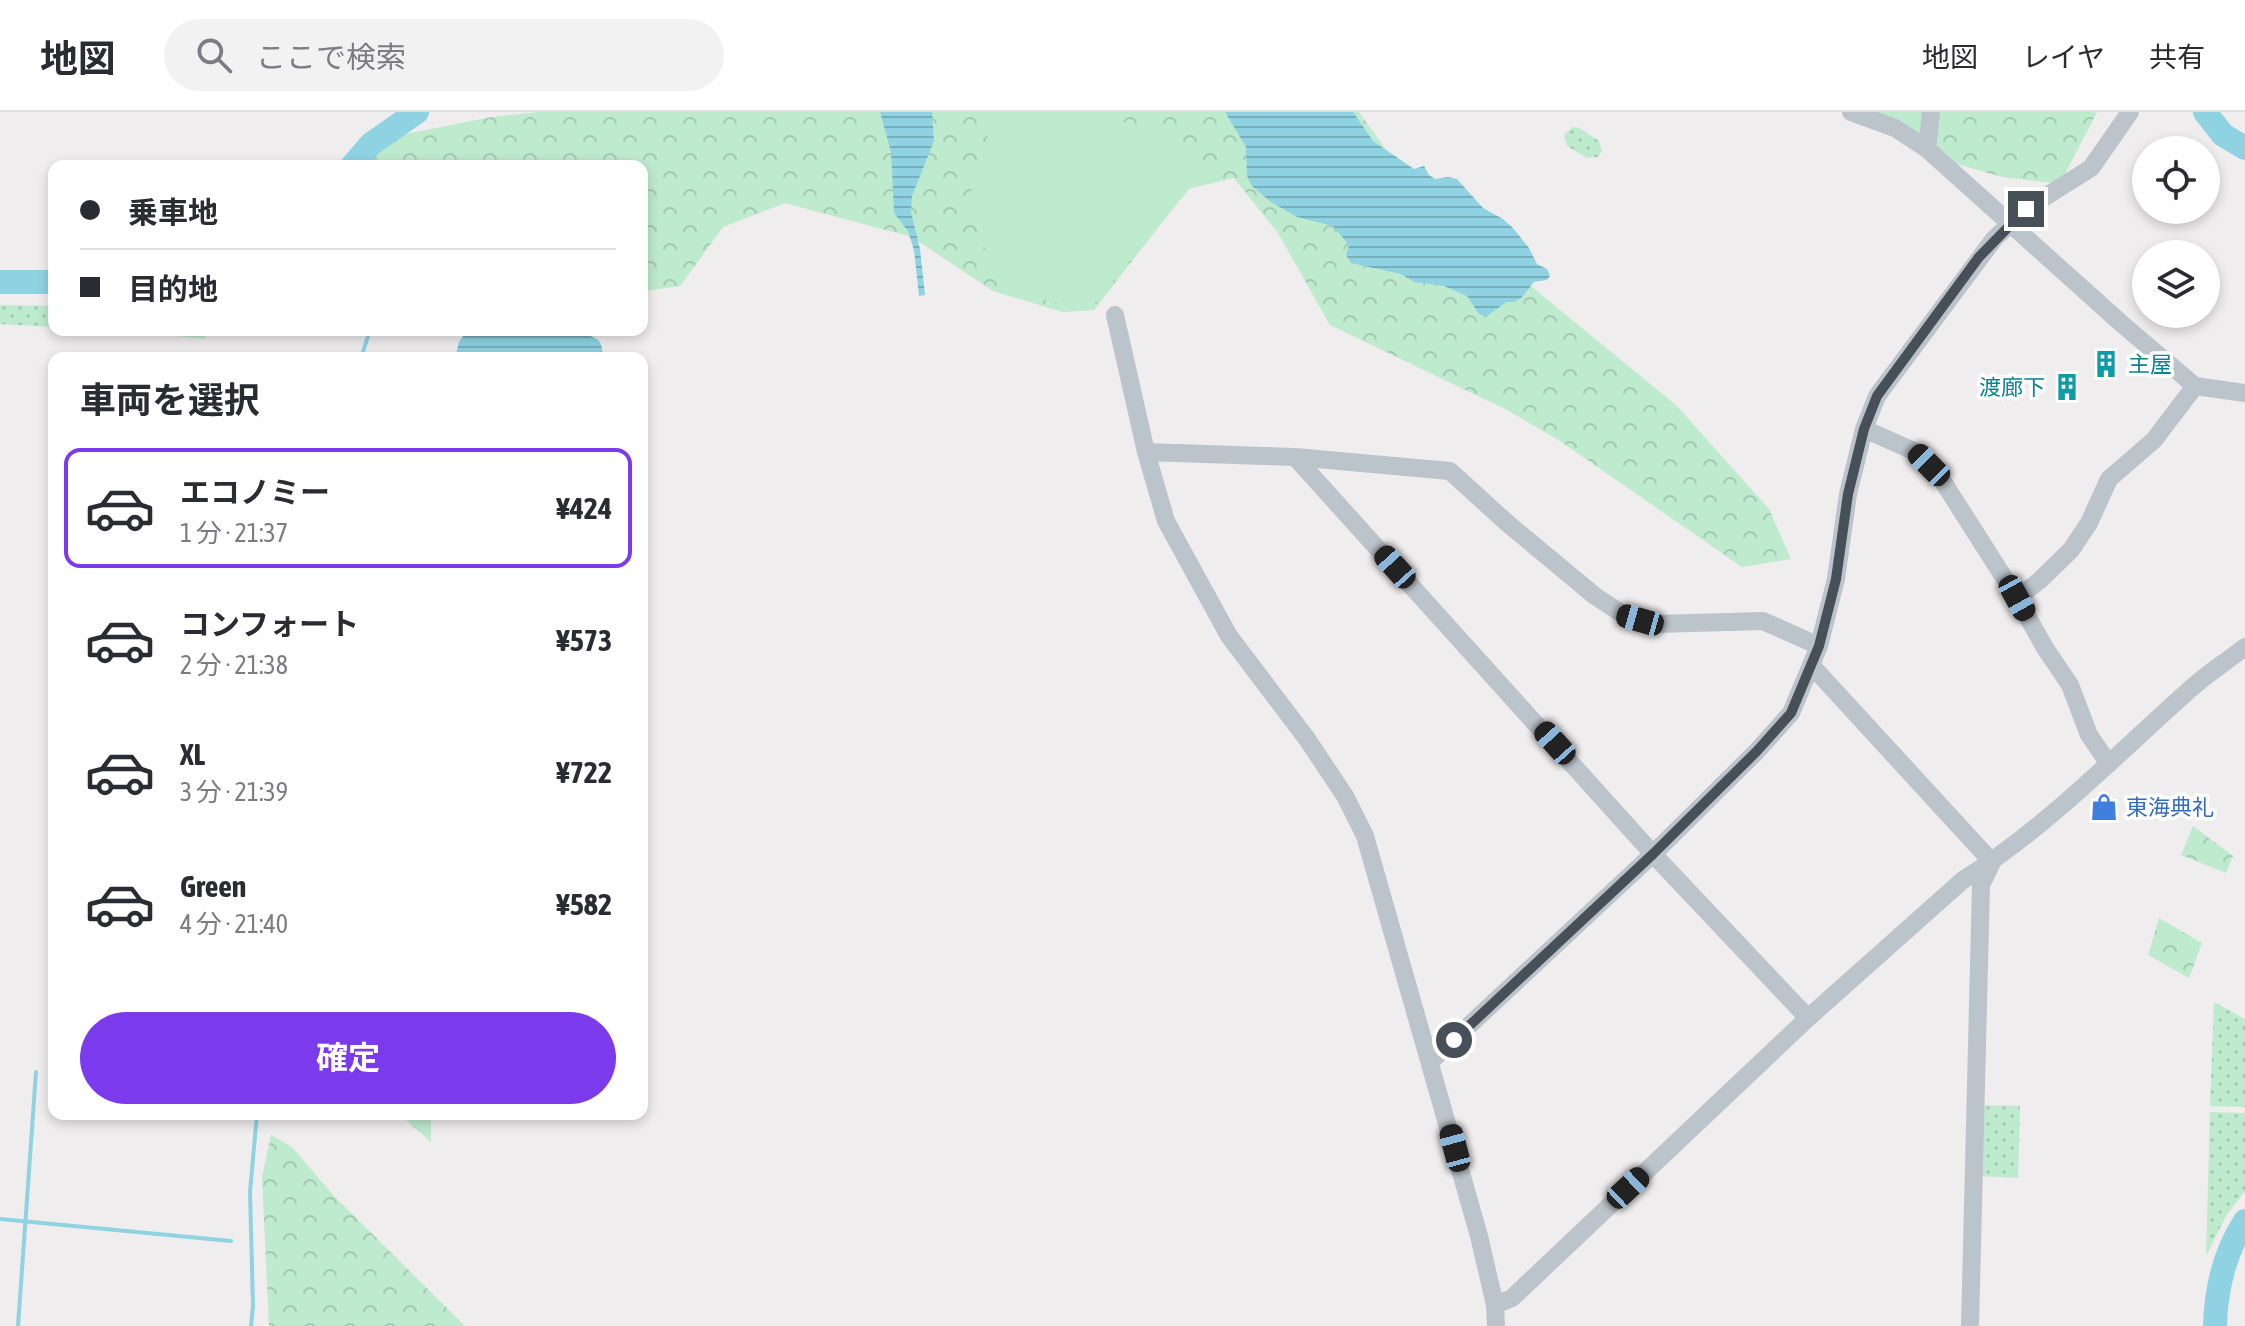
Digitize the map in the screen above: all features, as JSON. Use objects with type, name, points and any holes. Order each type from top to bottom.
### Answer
[{"type":"street","points":[[1851,112],[1895,128],[1927,149],[2195,386],[2245,393]]},
{"type":"street","points":[[1927,149],[1931,112]]},
{"type":"street","points":[[1431,1061],[1653,854],[1791,713],[1819,646],[1836,579],[1848,494],[1864,429],[1877,396],[1979,257],[2026,209],[2091,168],[2130,112]]},
{"type":"street","points":[[1115,315],[1146,452],[1166,521],[1229,636],[1307,739],[1345,796],[1365,836],[1431,1061],[1495,1305],[1496,1326]]},
{"type":"street","points":[[2017,598],[2071,550],[2089,523],[2109,479],[2154,440],[2195,386]]},
{"type":"street","points":[[1864,429],[1916,452],[1940,477],[2070,685],[2089,735],[2109,764]]},
{"type":"street","points":[[1146,452],[1295,457],[1450,471],[1595,596],[1624,615],[1656,624],[1763,621],[1819,646]]},
{"type":"street","points":[[1295,457],[1653,854],[1808,1018]]},
{"type":"street","points":[[1495,1305],[1512,1298],[1808,1018],[1963,880],[1992,862],[2109,764],[2190,689],[2245,647]]},
{"type":"street","points":[[1812,666],[1992,862]]},
{"type":"street","points":[[1970,1326],[1981,885],[1992,862]]},
{"type":"green space","points":[[538,112],[1359,112],[1399,168],[1472,238],[1677,406],[1769,509],[1791,559],[1742,567],[1560,441],[1507,410],[1330,325],[1278,233],[1234,178],[1188,189],[1094,310],[1063,312],[993,291],[912,237],[785,203],[723,227],[680,286],[648,291],[648,160],[367,160],[390,137],[492,117]]},
{"type":"green space","points":[[1006,112],[1103,112],[1192,153],[1199,177],[1091,308],[1053,302],[1022,288],[997,266],[981,239],[972,209],[973,176],[984,143]]},
{"type":"green space","points":[[1868,112],[2097,112],[2060,184],[2002,177],[1954,163]]},
{"type":"green space","points":[[1572,127],[1599,141],[1602,151],[1598,157],[1587,158],[1567,146],[1564,135]]},
{"type":"green space","points":[[0,305],[48,306],[48,327],[0,324]]},
{"type":"green space","points":[[176,336],[205,336],[205,339]]},
{"type":"green space","points":[[2193,826],[2233,856],[2226,873],[2181,855]]},
{"type":"green space","points":[[2159,918],[2202,943],[2189,978],[2148,955]]},
{"type":"green space","points":[[2214,1002],[2245,1019],[2245,1107],[2210,1106]]},
{"type":"green space","points":[[1980,1105],[2020,1106],[2018,1178],[1978,1176]]},
{"type":"green space","points":[[2210,1112],[2245,1113],[2245,1191],[2226,1216],[2206,1256]]},
{"type":"green space","points":[[406,1120],[431,1120],[431,1142]]},
{"type":"green space","points":[[271,1135],[292,1147],[334,1196],[465,1326],[269,1326],[262,1177]]},
{"type":"water","points":[[880,112],[932,112],[934,141],[912,196],[911,212],[920,249],[925,295],[919,296],[914,250],[908,231],[894,213],[891,152]]},
{"type":"water","points":[[1225,112],[1353,112],[1373,141],[1414,169],[1424,166],[1435,179],[1457,179],[1483,208],[1513,228],[1537,264],[1547,269],[1550,276],[1547,280],[1534,282],[1521,298],[1506,302],[1486,317],[1479,314],[1467,296],[1444,286],[1414,282],[1401,274],[1351,263],[1346,255],[1349,245],[1333,226],[1297,217],[1252,186],[1247,176],[1246,147]]},
{"type":"water","points":[[463,336],[591,336],[598,340],[602,352],[456,352]]},
{"type":"waterway","points":[[357,160],[371,144],[417,112]]},
{"type":"waterway","points":[[2205,112],[2223,135],[2245,148]]},
{"type":"waterway","points":[[367,160],[371,144]]},
{"type":"waterway","points":[[0,282],[48,282]]},
{"type":"waterway","points":[[363,352],[368,336]]},
{"type":"waterway","points":[[18,1326],[36,1072]]},
{"type":"waterway","points":[[251,1326],[250,1192],[256,1120]]},
{"type":"waterway","points":[[0,1219],[231,1241]]},
{"type":"waterway","points":[[2215,1326],[2222,1272],[2245,1221]]},
{"type":"place","name":"主屋","points":[[2106,364]]},
{"type":"place","name":"渡廊下","points":[[2067,387]]},
{"type":"place","name":"東海典礼","points":[[2104,807]]},
{"type":"route","points":[[1454,1040],[1653,854],[1791,713],[1819,646],[1836,579],[1848,494],[1864,429],[1877,396],[1979,257],[2026,209]]}]
